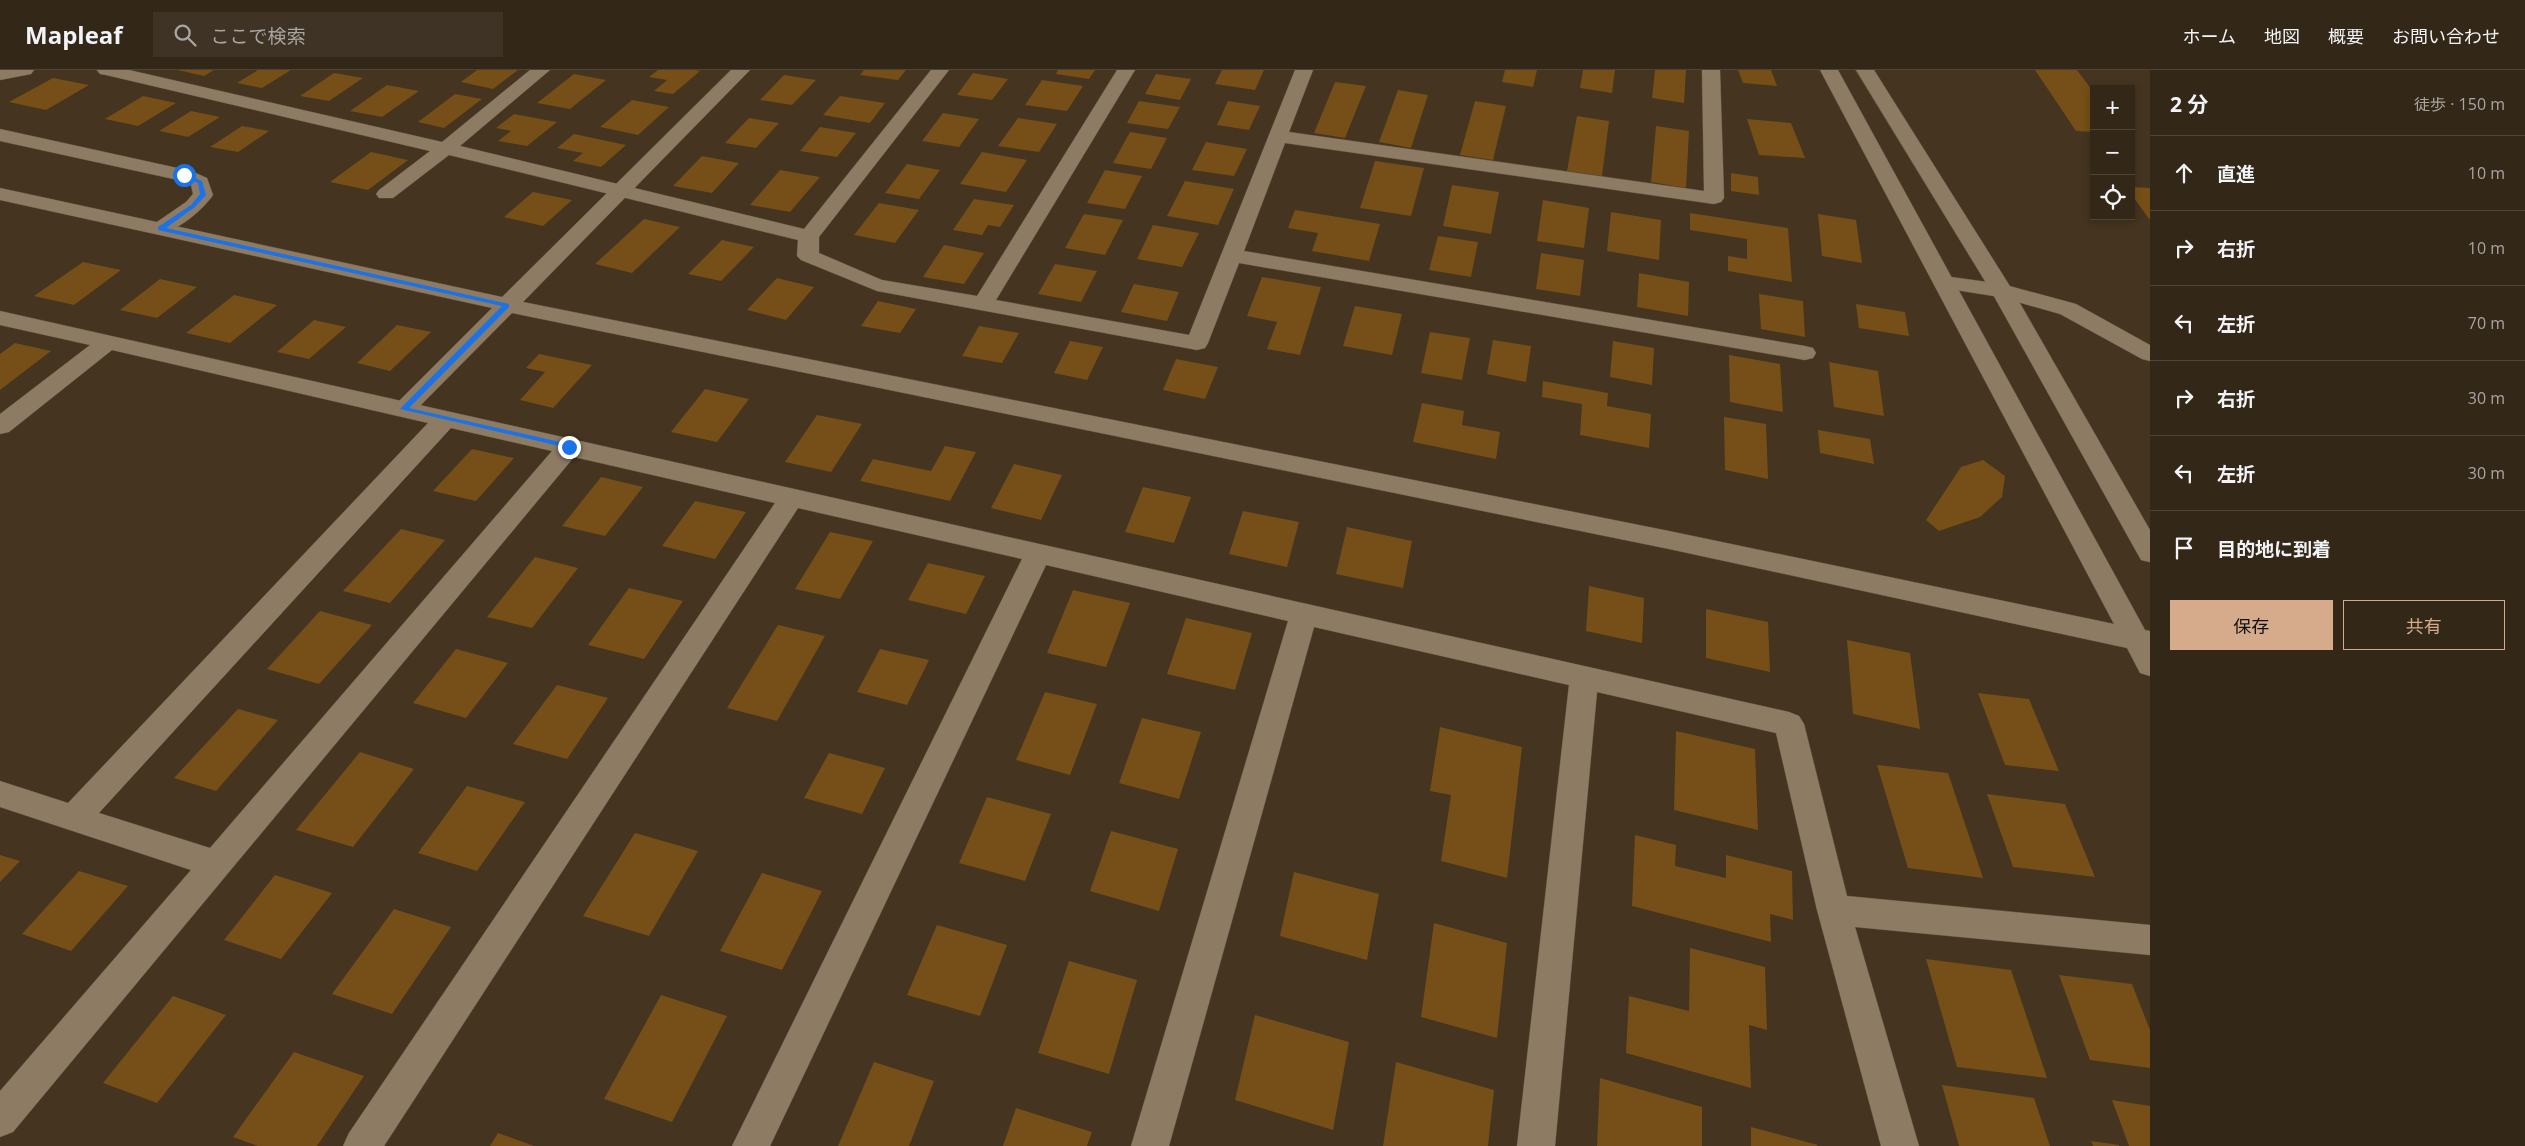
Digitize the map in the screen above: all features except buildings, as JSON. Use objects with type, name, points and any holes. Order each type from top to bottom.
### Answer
[{"type":"street","points":[[0,75],[25,70]]},
{"type":"street","points":[[106,70],[622,190],[809,236]]},
{"type":"street","points":[[386,194],[445,149],[540,70]]},
{"type":"street","points":[[404,409],[741,70]]},
{"type":"street","points":[[940,70],[809,236],[808,256],[877,285],[1197,343],[1302,70]]},
{"type":"street","points":[[983,304],[1126,70]]},
{"type":"street","points":[[1278,136],[1714,198],[1711,70]]},
{"type":"street","points":[[1829,70],[1944,282],[2144,641],[2150,665]]},
{"type":"street","points":[[1865,70],[2002,291],[2150,553]]},
{"type":"street","points":[[0,135],[184,175],[200,182],[204,195],[193,206],[161,228]]},
{"type":"street","points":[[0,194],[507,305],[1640,534],[2144,641]]},
{"type":"street","points":[[1232,255],[1805,353]]},
{"type":"street","points":[[1944,282],[2002,291],[2068,309],[2150,354]]},
{"type":"street","points":[[0,318],[1789,724],[1834,910],[1900,1146]]},
{"type":"street","points":[[0,426],[109,342]]},
{"type":"street","points":[[74,818],[446,419]]},
{"type":"street","points":[[0,1119],[569,447]]},
{"type":"street","points":[[362,1146],[792,498]]},
{"type":"street","points":[[751,1146],[1038,554]]},
{"type":"street","points":[[1150,1146],[1304,614]]},
{"type":"street","points":[[1536,1146],[1584,678]]},
{"type":"street","points":[[0,794],[216,864]]},
{"type":"street","points":[[1834,910],[2150,940]]},
{"type":"route","points":[[184,175],[200,182],[204,195],[193,206],[161,228],[507,305],[404,409],[569,447]]}]
